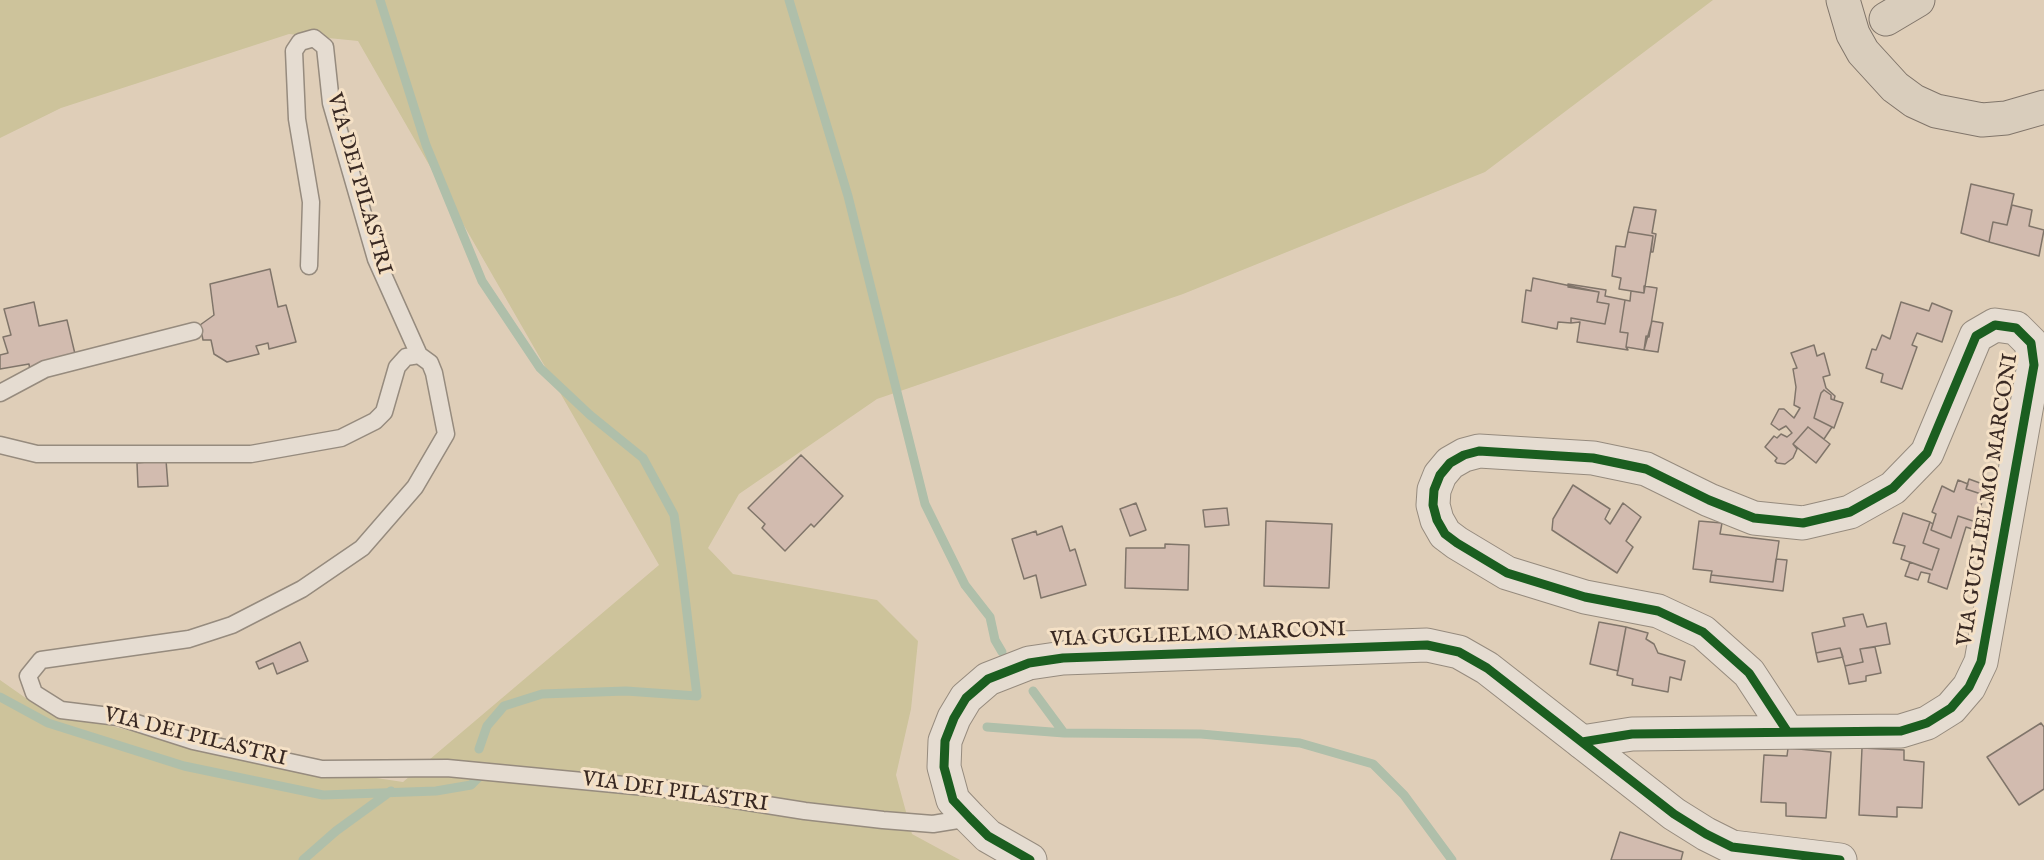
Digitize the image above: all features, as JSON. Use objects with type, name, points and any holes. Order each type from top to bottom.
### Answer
[{"type":"highway","points":[[1843,0],[1853,34],[1863,52],[1895,87],[1914,100],[1936,111],[1982,120],[2036,110]]},
{"type":"highway","points":[[1886,19],[1918,0]]},
{"type":"street","name":"VIA GUGLIELMO MARCONI","points":[[1582,742],[1632,734],[1900,731],[1935,718],[1951,708],[1969,687],[1981,662],[2034,365],[2031,343],[2016,328],[1995,325],[1976,336],[1927,453],[1893,488],[1850,512],[1803,523],[1754,518],[1709,500],[1646,469],[1593,458],[1479,451],[1464,455],[1450,463],[1440,475],[1434,489],[1435,513],[1445,534],[1457,543],[1507,573],[1585,597],[1658,611],[1703,632],[1749,673],[1787,731]]},
{"type":"street","name":"VIA GUGLIELMO MARCONI","points":[[1029,860],[988,836],[953,800],[944,766],[945,741],[960,708],[966,698],[988,679],[1029,663],[1063,658],[1427,645],[1460,652],[1487,668],[1674,814],[1732,847],[1840,860]]},
{"type":"lane","name":"VIA DEI PILASTRI","points":[[309,266],[311,201],[297,119],[294,51],[300,42],[314,38],[325,47],[330,103],[376,259],[419,355],[430,363],[446,434],[415,487],[362,548],[302,589],[232,626],[189,639],[41,660],[28,676],[34,693],[61,710],[118,717],[193,741],[322,769],[447,768],[666,789],[805,811],[883,820],[933,824],[970,818]]},
{"type":"lane","points":[[0,393],[45,369],[194,330]]},
{"type":"lane","points":[[0,445],[37,454],[251,454],[341,438],[375,421],[384,412],[397,367],[406,357],[419,355]]},
{"type":"shaded area","points":[[0,0],[1713,0],[1485,172],[1183,294],[877,399],[739,494],[708,548],[733,574],[877,600],[918,641],[911,709],[896,775],[912,834],[960,860],[0,860],[0,680],[40,708],[230,756],[403,782],[659,565],[358,41],[289,34],[61,108],[0,138]]},
{"type":"building","points":[[1971,184],[2014,194],[2007,225],[1993,222],[1989,242],[1961,233]]},
{"type":"building","points":[[2012,205],[2032,210],[2029,226],[2044,230],[2039,256],[1989,242],[1993,222],[2007,225]]},
{"type":"building","points":[[1634,207],[1656,210],[1652,233],[1656,234],[1653,252],[1651,252],[1653,236],[1628,232]]},
{"type":"building","points":[[1628,232],[1653,236],[1644,293],[1619,289],[1621,278],[1612,276],[1616,246],[1625,247]]},
{"type":"building","points":[[270,269],[278,307],[286,305],[296,342],[269,349],[268,343],[256,346],[259,354],[227,362],[214,354],[211,340],[203,340],[200,325],[214,315],[210,284]]},
{"type":"building","points":[[1533,278],[1599,292],[1597,302],[1609,304],[1605,324],[1571,318],[1571,323],[1558,322],[1557,329],[1522,322],[1526,290],[1531,291]]},
{"type":"building","points":[[1568,284],[1606,290],[1605,296],[1625,300],[1620,332],[1628,333],[1626,347],[1628,350],[1577,342],[1580,322],[1571,323],[1571,318],[1605,324],[1609,304],[1597,302],[1599,292],[1568,287]]},
{"type":"building","points":[[1644,286],[1657,288],[1649,337],[1646,336],[1644,350],[1626,347],[1628,333],[1620,332],[1625,300],[1630,301],[1631,291],[1644,293]]},
{"type":"building","points":[[34,302],[39,326],[67,320],[75,354],[30,371],[29,364],[0,369],[0,355],[8,353],[3,337],[11,335],[4,309]]},
{"type":"building","points":[[1901,302],[1929,311],[1932,303],[1952,311],[1942,342],[1917,333],[1912,345],[1917,347],[1902,389],[1881,382],[1883,374],[1866,368],[1872,349],[1876,350],[1882,335],[1890,339]]},
{"type":"building","points":[[1652,321],[1663,323],[1658,352],[1644,350]]},
{"type":"building","points":[[1814,345],[1817,356],[1824,353],[1830,375],[1823,377],[1826,388],[1835,396],[1834,400],[1824,390],[1821,393],[1814,418],[1832,427],[1824,439],[1808,427],[1793,444],[1797,449],[1793,458],[1785,464],[1777,463],[1775,461],[1777,458],[1765,447],[1774,436],[1777,438],[1781,434],[1787,437],[1792,433],[1786,426],[1779,430],[1771,424],[1779,409],[1784,409],[1794,418],[1800,408],[1794,405],[1796,387],[1793,369],[1797,368],[1791,353]]},
{"type":"building","points":[[1824,390],[1831,395],[1831,399],[1843,403],[1834,428],[1814,418],[1821,393]]},
{"type":"building","points":[[1808,427],[1830,444],[1816,463],[1793,444]]},
{"type":"building","points":[[801,455],[843,496],[814,527],[811,524],[785,551],[762,528],[765,524],[748,508]]},
{"type":"building","points":[[166,460],[168,486],[138,487],[137,463]]},
{"type":"building","points":[[1969,479],[1988,486],[1984,495],[1966,489]]},
{"type":"building","points":[[1958,480],[1968,484],[1966,489],[1984,495],[1976,522],[1958,516],[1951,538],[1931,530],[1936,514],[1932,512],[1942,486],[1954,492]]},
{"type":"building","points":[[1573,485],[1610,509],[1605,519],[1610,524],[1623,503],[1641,517],[1626,541],[1633,547],[1617,573],[1552,530],[1553,519]]},
{"type":"building","points":[[1136,503],[1146,530],[1130,536],[1120,509]]},
{"type":"building","points":[[1980,507],[1986,510],[1978,531],[1966,527],[1947,589],[1928,582],[1930,574],[1921,572],[1918,580],[1905,576],[1910,562],[1932,570],[1939,549],[1923,543],[1930,522],[1933,524],[1931,530],[1951,538],[1958,516],[1976,522]]},
{"type":"building","points":[[1227,508],[1229,525],[1205,527],[1203,510]]},
{"type":"building","points":[[1903,513],[1930,522],[1923,543],[1939,549],[1932,570],[1901,559],[1905,546],[1893,543]]},
{"type":"building","points":[[1266,521],[1332,524],[1329,588],[1264,586]]},
{"type":"building","points":[[1699,521],[1722,523],[1720,534],[1779,541],[1773,582],[1711,575],[1712,571],[1693,569]]},
{"type":"building","points":[[1062,526],[1070,551],[1075,549],[1086,585],[1041,598],[1036,575],[1024,579],[1012,539],[1036,531],[1037,535]]},
{"type":"building","points":[[1165,544],[1189,545],[1188,590],[1125,588],[1126,548],[1165,548]]},
{"type":"building","points":[[1776,559],[1787,560],[1783,591],[1710,582],[1711,575],[1773,582]]},
{"type":"building","points":[[1863,614],[1867,627],[1886,623],[1890,644],[1860,649],[1863,662],[1845,666],[1840,648],[1816,653],[1812,633],[1845,626],[1843,618]]},
{"type":"building","points":[[1599,622],[1626,627],[1618,671],[1590,664]]},
{"type":"building","points":[[1626,627],[1648,633],[1646,639],[1654,644],[1658,653],[1685,661],[1681,680],[1670,677],[1668,692],[1632,685],[1633,679],[1617,675]]},
{"type":"building","points":[[300,642],[308,661],[277,674],[273,663],[259,669],[256,662]]},
{"type":"building","points":[[1875,647],[1881,673],[1866,676],[1866,681],[1849,684],[1845,666],[1863,662],[1860,649]]},
{"type":"building","points":[[1840,648],[1843,657],[1818,662],[1816,653]]},
{"type":"building","points":[[2041,723],[2044,727],[2044,789],[2019,805],[1987,757]]},
{"type":"building","points":[[1788,748],[1831,752],[1826,818],[1786,816],[1786,803],[1761,802],[1764,755],[1787,756]]},
{"type":"building","points":[[1862,748],[1904,750],[1904,760],[1924,762],[1922,808],[1897,807],[1897,817],[1859,815]]},
{"type":"building","points":[[1620,832],[1683,852],[1681,860],[1611,860]]},
{"type":"waterway","points":[[380,0],[426,145],[482,281],[540,368],[590,415],[643,458],[674,515],[682,572],[697,696],[626,691],[542,694],[504,706],[487,726],[479,749]]},
{"type":"waterway","points":[[789,0],[848,196],[925,504],[965,585],[990,617],[995,640],[1002,652]]},
{"type":"waterway","points":[[1033,691],[1064,733]]},
{"type":"waterway","points":[[0,697],[48,723],[184,766],[323,795],[436,791],[471,785],[479,777]]},
{"type":"waterway","points":[[987,727],[1064,733],[1201,734],[1300,743],[1373,764],[1404,795],[1452,860]]},
{"type":"waterway","points":[[303,860],[336,831],[391,791]]},
{"type":"cycle path","points":[[1582,742],[1632,734],[1901,731],[1927,723],[1951,708],[1969,687],[1981,662],[2034,365],[2031,343],[2016,328],[1995,325],[1976,336],[1927,453],[1893,488],[1850,512],[1803,523],[1754,518],[1709,500],[1646,469],[1593,458],[1479,451],[1464,455],[1450,463],[1440,475],[1434,490],[1433,505],[1437,520],[1445,534],[1457,543],[1507,573],[1585,597],[1658,611],[1703,632],[1749,673],[1787,731]]},
{"type":"cycle path","points":[[1030,860],[988,836],[953,800],[944,767],[945,741],[954,718],[966,698],[988,679],[1029,663],[1063,658],[1427,645],[1459,652],[1487,668],[1674,814],[1706,834],[1732,847],[1840,860]]}]
